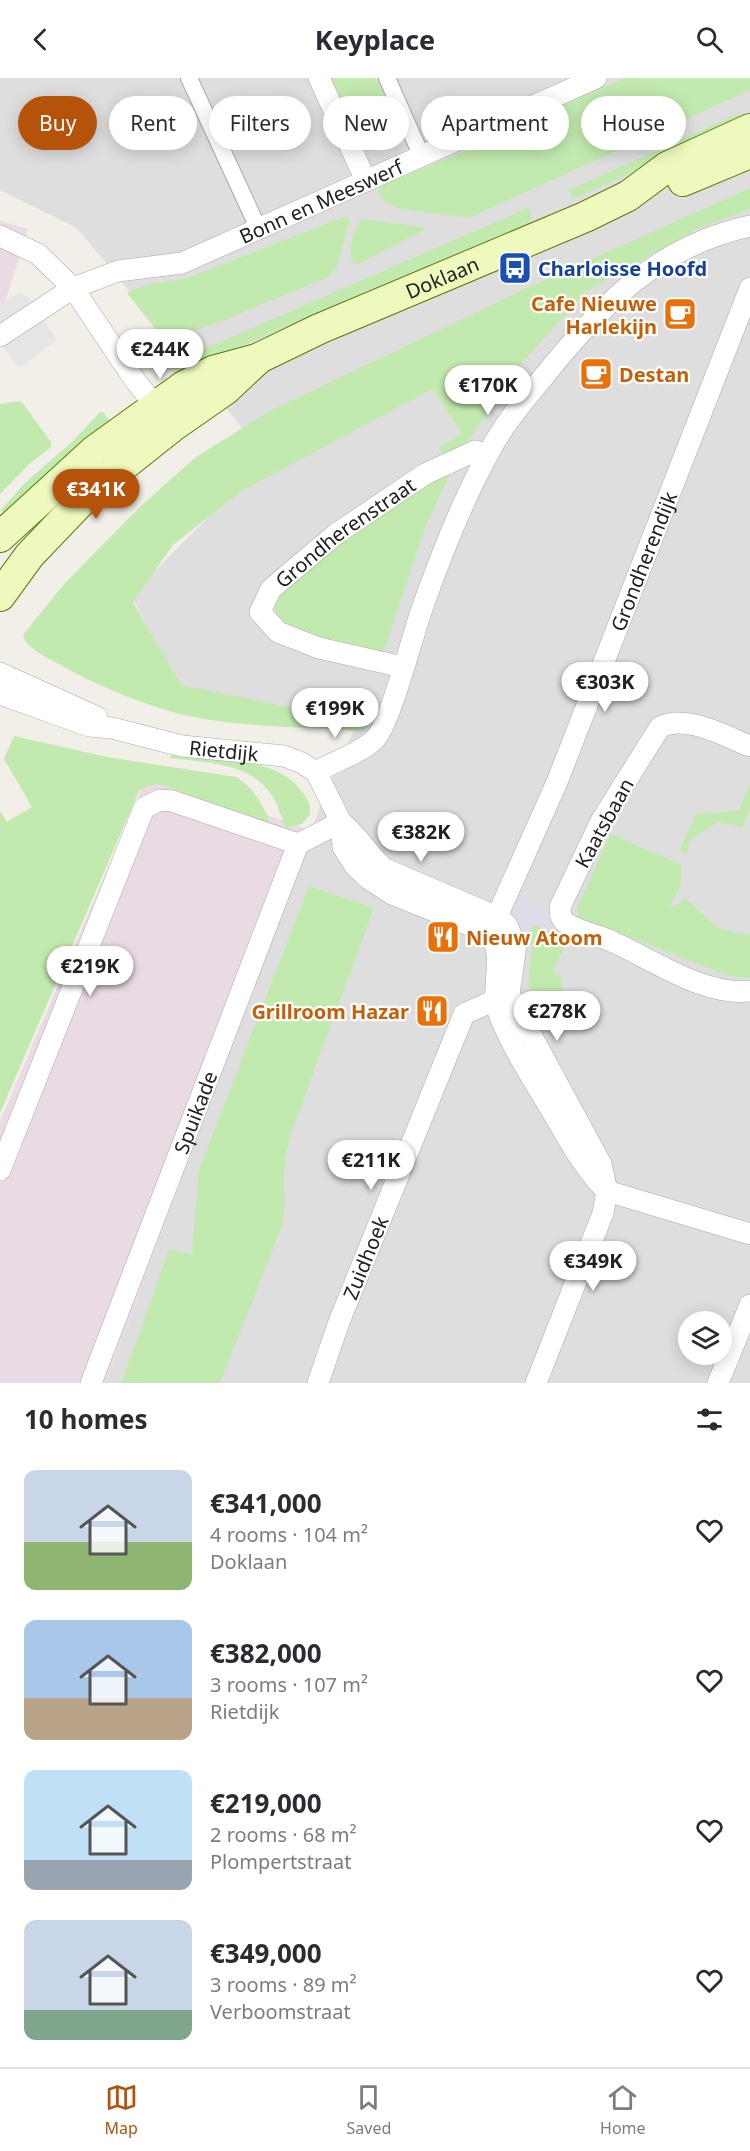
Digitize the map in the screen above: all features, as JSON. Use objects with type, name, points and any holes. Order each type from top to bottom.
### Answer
[{"type":"main road","name":"Doklaan","points":[[628,196],[667,168],[750,129]]},
{"type":"main road","name":"Doklaan","points":[[0,537],[94,451],[163,416],[225,390],[257,359],[319,329],[466,269],[628,196],[674,185],[750,153]]},
{"type":"main road","name":"Doklaan","points":[[0,596],[29,556],[163,416]]},
{"type":"street","points":[[189,78],[259,230]]},
{"type":"street","points":[[319,78],[366,181]]},
{"type":"street","points":[[387,78],[422,157]]},
{"type":"street","name":"Bonn en Meeswerf","points":[[0,336],[73,288],[118,271],[182,263],[596,78]]},
{"type":"street","points":[[536,1383],[603,1213],[607,1191],[601,1164],[502,997],[516,945],[507,925],[493,925],[392,894],[369,879],[355,866],[343,847],[341,822],[316,772],[376,738],[389,711],[451,534],[487,455],[506,424],[581,331],[633,280],[670,255],[704,238],[750,226]]},
{"type":"street","points":[[0,236],[38,254],[73,288],[163,416]]},
{"type":"street","name":"Grondherendijk","points":[[493,925],[531,843],[750,288]]},
{"type":"street","name":"Grondherenstraat","points":[[403,668],[319,648],[279,632],[260,612],[271,589],[336,534],[425,474],[475,450],[487,455]]},
{"type":"street","name":"Rietdijk","points":[[0,673],[94,714],[112,728]]},
{"type":"street","name":"Rietdijk","points":[[0,694],[89,726],[112,728],[182,746],[284,756],[316,772]]},
{"type":"street","name":"Kaatsbaan","points":[[750,746],[686,723],[670,722],[660,727],[602,821],[560,907],[560,916],[565,923],[611,941],[682,975],[719,989],[750,991]]},
{"type":"street","points":[[0,1170],[144,808],[160,800],[172,801],[298,844],[341,822]]},
{"type":"street","name":"Spuikade","points":[[91,1383],[298,844]]},
{"type":"street","name":"Zuidhoek","points":[[318,1383],[339,1322],[464,1014],[502,997]]},
{"type":"street","points":[[607,1191],[750,1234]]},
{"type":"street","points":[[718,1383],[750,1305]]},
{"type":"shaded area","points":[[0,78],[750,78],[750,1383],[106,1383],[329,783],[356,726],[185,699],[131,595],[267,458],[77,228],[0,190]]},
{"type":"shaded area","points":[[0,221],[28,229],[0,319]]},
{"type":"shaded area","points":[[20,293],[27,297],[57,340],[22,366],[17,366],[0,342],[0,305]]},
{"type":"shaded area","points":[[149,772],[312,831],[106,1383],[0,1383],[0,1121]]},
{"type":"shaded area","points":[[515,895],[553,908],[572,934],[568,940],[533,924],[530,931],[521,932],[511,911]]},
{"type":"green space","points":[[330,78],[379,78],[387,96],[338,96]]},
{"type":"green space","points":[[625,78],[750,78],[750,90],[686,119],[686,96],[584,96]]},
{"type":"green space","points":[[581,97],[581,150],[618,150],[469,218],[401,209],[384,202],[378,192],[382,185],[469,150],[569,150],[569,103]]},
{"type":"green space","points":[[738,114],[743,115],[745,122],[686,148],[686,137]]},
{"type":"green space","points":[[658,150],[682,150],[573,199],[569,190]]},
{"type":"green space","points":[[750,188],[750,209],[695,230],[586,292],[518,367],[463,448],[445,456],[439,449],[462,433],[432,389],[240,492],[173,545],[133,602],[181,685],[357,721],[367,731],[236,723],[177,713],[123,695],[87,679],[37,652],[25,640],[23,635],[64,584],[142,505],[196,457],[268,412],[523,290]]},
{"type":"green space","points":[[528,208],[532,216],[527,228],[418,275],[380,285],[205,362],[181,370],[166,370],[163,367]]},
{"type":"green space","points":[[345,217],[350,219],[337,266],[328,277],[220,322],[164,340],[127,293],[144,286],[198,274]]},
{"type":"green space","points":[[362,219],[426,229],[354,264],[351,254],[352,241]]},
{"type":"green space","points":[[21,401],[51,442],[51,447],[29,464],[0,494],[0,404]]},
{"type":"green space","points":[[100,412],[103,412],[113,425],[4,512],[0,511],[26,482],[73,441]]},
{"type":"green space","points":[[454,466],[426,525],[382,655],[290,632],[275,615],[276,595],[346,534]]},
{"type":"green space","points":[[14,736],[107,757],[236,777],[257,797],[270,823],[267,827],[163,785],[149,785],[139,791],[0,1113],[0,811],[7,822],[32,807],[4,759]]},
{"type":"green space","points":[[171,755],[225,759],[278,772],[292,781],[303,793],[309,803],[310,814],[302,824],[286,828],[273,797],[264,785],[253,777],[227,766],[170,758]]},
{"type":"green space","points":[[750,783],[750,807],[743,827],[718,822],[690,840],[687,854],[679,851],[696,814],[739,811]]},
{"type":"green space","points":[[611,834],[682,865],[680,888],[670,905],[674,907],[685,898],[719,929],[750,935],[750,978],[729,976],[578,917],[577,907]]},
{"type":"green space","points":[[309,886],[374,908],[292,1131],[286,1153],[281,1229],[220,1383],[122,1383],[169,1249],[192,1255],[199,1170]]},
{"type":"green space","points":[[532,924],[568,940],[552,972],[561,977],[565,1011],[546,1021],[528,983]]},
{"type":"place","name":"Charloisse Hoofd","points":[[515,268]]},
{"type":"place","name":"Cafe Nieuwe Harlekijn","points":[[680,314]]},
{"type":"place","name":"Destan","points":[[596,374]]},
{"type":"place","name":"Nieuw Atoom","points":[[443,937]]},
{"type":"place","name":"Grillroom Hazar","points":[[432,1011]]}]
